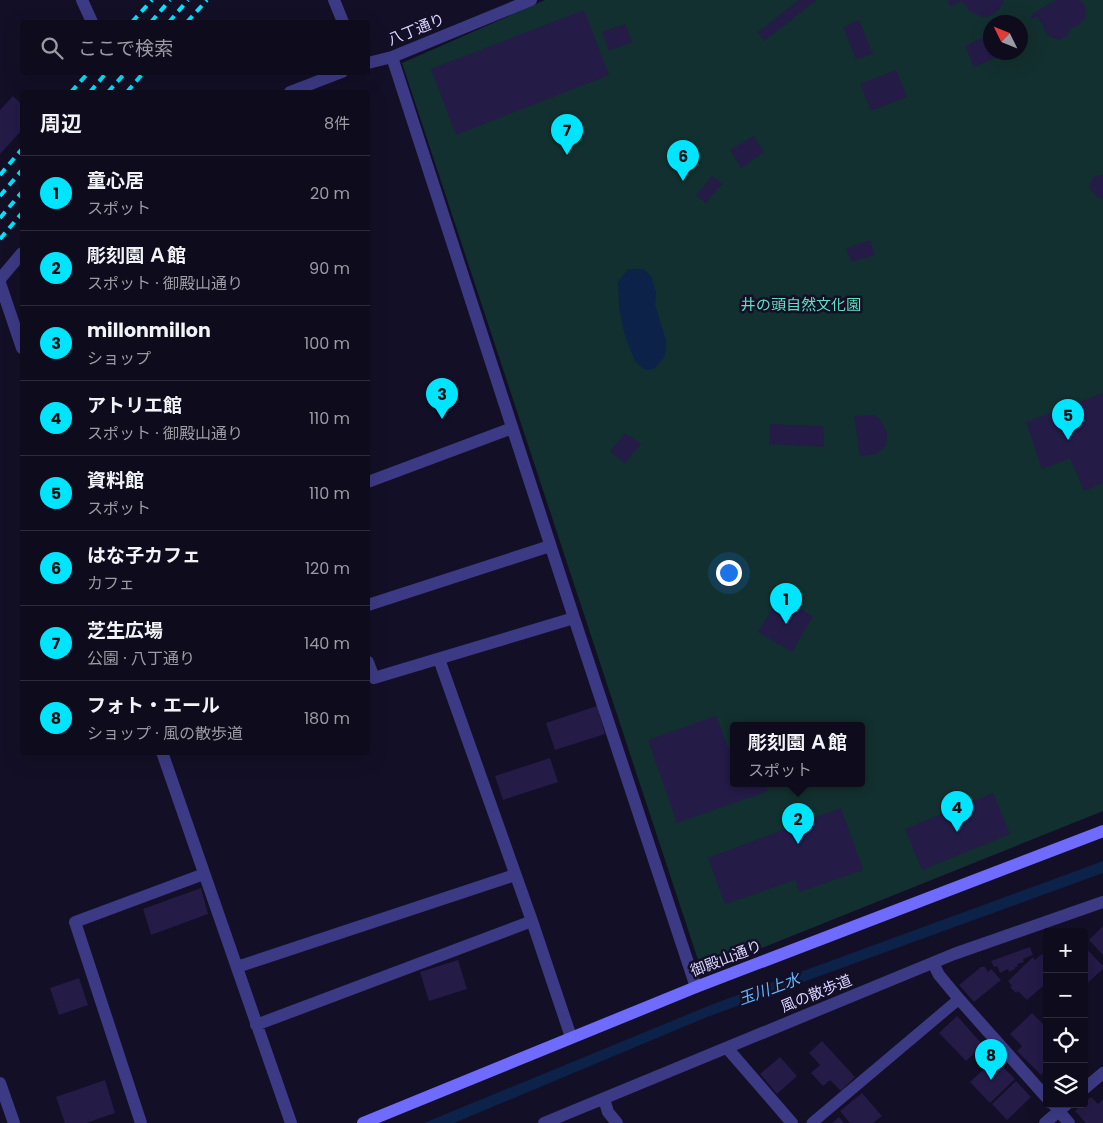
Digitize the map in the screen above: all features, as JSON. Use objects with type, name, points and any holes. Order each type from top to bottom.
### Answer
[{"type":"street","points":[[82,0],[91,20]]},
{"type":"street","points":[[334,0],[342,20]]},
{"type":"street","name":"八丁通り","points":[[370,62],[392,57],[531,0]]},
{"type":"street","points":[[392,57],[550,546],[696,987]]},
{"type":"street","points":[[295,90],[334,75]]},
{"type":"street","points":[[0,279],[20,255]]},
{"type":"street","points":[[0,283],[20,342]]},
{"type":"street","points":[[370,481],[512,428]]},
{"type":"street","points":[[370,604],[550,546]]},
{"type":"street","points":[[370,667],[374,678],[574,618]]},
{"type":"street","points":[[439,659],[571,1037]]},
{"type":"street","points":[[163,755],[291,1123]]},
{"type":"street","name":"御殿山通り","points":[[363,1123],[696,987],[1103,831]]},
{"type":"street","points":[[141,1123],[75,922],[204,874]]},
{"type":"street","points":[[237,967],[515,876]]},
{"type":"street","name":"風の散歩道","points":[[544,1123],[963,951],[1103,902]]},
{"type":"street","points":[[256,1024],[532,921]]},
{"type":"street","points":[[933,963],[939,975],[958,999],[1043,1094]]},
{"type":"street","points":[[727,1048],[792,1123]]},
{"type":"street","points":[[1088,1086],[1103,1073]]},
{"type":"street","points":[[0,1083],[14,1123]]},
{"type":"street","points":[[604,1099],[608,1112],[617,1123]]},
{"type":"street","points":[[1045,1123],[1057,1108]]},
{"type":"street","points":[[1060,1108],[1069,1123]]},
{"type":"lane","points":[[812,1123],[958,999]]},
{"type":"green space","name":"井の頭自然文化園","points":[[545,0],[1103,0],[1103,811],[702,972],[402,63]]},
{"type":"water","points":[[628,269],[643,269],[651,276],[656,292],[655,305],[666,341],[665,356],[654,369],[645,370],[635,361],[625,336],[619,308],[618,282]]},
{"type":"water","name":"玉川上水","points":[[1103,861],[1103,873],[707,1017],[454,1123],[424,1123],[713,1004]]},
{"type":"building","points":[[799,0],[817,0],[764,41],[758,32]]},
{"type":"building","points":[[948,0],[1004,0],[999,10],[991,15],[983,16],[969,10],[962,1],[950,6]]},
{"type":"building","points":[[1056,0],[1079,0],[1085,5],[1086,16],[1078,26],[1071,28],[1067,36],[1059,40],[1050,37],[1044,30],[1038,17],[1031,19],[1032,14]]},
{"type":"building","points":[[584,10],[609,75],[456,135],[431,69]]},
{"type":"building","points":[[859,20],[873,54],[856,59],[843,27]]},
{"type":"building","points":[[625,24],[632,42],[609,51],[602,32]]},
{"type":"building","points":[[983,37],[983,60],[990,60],[974,67],[965,46]]},
{"type":"building","points":[[896,70],[907,97],[871,111],[860,84]]},
{"type":"building","points":[[13,96],[20,103],[20,132],[0,154],[0,110]]},
{"type":"building","points":[[754,136],[764,152],[741,168],[730,150]]},
{"type":"building","points":[[1103,175],[1103,199],[1096,197],[1089,187],[1094,176]]},
{"type":"building","points":[[712,176],[722,184],[706,203],[696,195]]},
{"type":"building","points":[[870,240],[875,255],[851,262],[846,248]]},
{"type":"building","points":[[1103,393],[1103,483],[1084,491],[1070,458],[1042,469],[1026,422]]},
{"type":"building","points":[[873,415],[881,420],[887,434],[886,446],[876,454],[860,456],[854,416]]},
{"type":"building","points":[[770,424],[823,426],[824,447],[769,444]]},
{"type":"building","points":[[625,433],[641,444],[625,463],[610,452]]},
{"type":"building","points":[[779,597],[813,616],[792,652],[758,632]]},
{"type":"building","points":[[597,706],[605,734],[555,750],[546,723]]},
{"type":"building","points":[[716,716],[728,748],[730,747],[730,787],[766,787],[768,791],[677,823],[648,740]]},
{"type":"building","points":[[550,758],[558,782],[503,800],[495,776]]},
{"type":"building","points":[[993,793],[1010,834],[922,870],[905,829]]},
{"type":"building","points":[[841,808],[863,870],[799,892],[795,880],[725,904],[708,858]]},
{"type":"building","points":[[201,888],[208,914],[151,935],[143,909]]},
{"type":"building","points":[[1103,926],[1103,955],[1089,940]]},
{"type":"building","points":[[1030,947],[1033,955],[1023,959],[1024,962],[1017,964],[1018,966],[1015,969],[1009,972],[1008,969],[1000,973],[997,966],[994,967],[991,961]]},
{"type":"building","points":[[1088,950],[1103,966],[1103,969],[1088,982]]},
{"type":"building","points":[[1043,955],[1043,986],[1027,1000],[1018,991],[1016,993],[1010,987],[1012,986],[1008,981],[1033,957],[1035,960]]},
{"type":"building","points":[[458,960],[467,989],[429,1001],[420,972]]},
{"type":"building","points":[[981,967],[985,967],[988,972],[991,969],[1001,980],[974,1002],[959,985]]},
{"type":"building","points":[[79,978],[88,1005],[59,1015],[50,988]]},
{"type":"building","points":[[1032,1013],[1043,1024],[1043,1073],[1041,1075],[1017,1051],[1022,1046],[1010,1034]]},
{"type":"building","points":[[957,1016],[983,1045],[966,1061],[939,1033]]},
{"type":"building","points":[[822,1041],[855,1077],[841,1091],[830,1080],[823,1086],[811,1073],[820,1065],[809,1053]]},
{"type":"building","points":[[780,1057],[797,1076],[777,1094],[760,1074]]},
{"type":"building","points":[[995,1059],[1015,1079],[990,1103],[970,1082]]},
{"type":"building","points":[[105,1080],[115,1113],[86,1123],[65,1123],[56,1097]]},
{"type":"building","points":[[1016,1081],[1031,1097],[1007,1120],[992,1104]]},
{"type":"building","points":[[862,1093],[882,1116],[873,1123],[850,1123],[840,1111]]},
{"type":"building","points":[[1091,1097],[1098,1104],[1103,1099],[1103,1123],[1086,1123],[1075,1111],[1078,1108],[1088,1108],[1088,1100]]},
{"type":"building","points":[[839,1117],[844,1123],[832,1123]]},
{"type":"railway","points":[[134,20],[152,0]]},
{"type":"railway","points":[[153,20],[170,0]]},
{"type":"railway","points":[[171,20],[188,0]]},
{"type":"railway","points":[[189,20],[207,0]]},
{"type":"railway","points":[[73,90],[86,75]]},
{"type":"railway","points":[[92,90],[104,75]]},
{"type":"railway","points":[[110,90],[123,75]]},
{"type":"railway","points":[[129,90],[141,75]]},
{"type":"railway","points":[[0,175],[20,151]]},
{"type":"railway","points":[[0,196],[20,172]]},
{"type":"railway","points":[[0,218],[20,194]]},
{"type":"railway","points":[[0,239],[20,215]]},
{"type":"place","name":"芝生広場","points":[[567,155]]},
{"type":"place","name":"はな子カフェ","points":[[683,181]]},
{"type":"place","name":"millonmillon","points":[[442,419]]},
{"type":"place","name":"資料館","points":[[1068,440]]},
{"type":"place","name":"童心居","points":[[786,624]]},
{"type":"place","name":"アトリエ館","points":[[957,832]]},
{"type":"place","name":"彫刻園 Ａ館","points":[[798,844]]},
{"type":"place","name":"フォト・エール","points":[[991,1080]]}]
